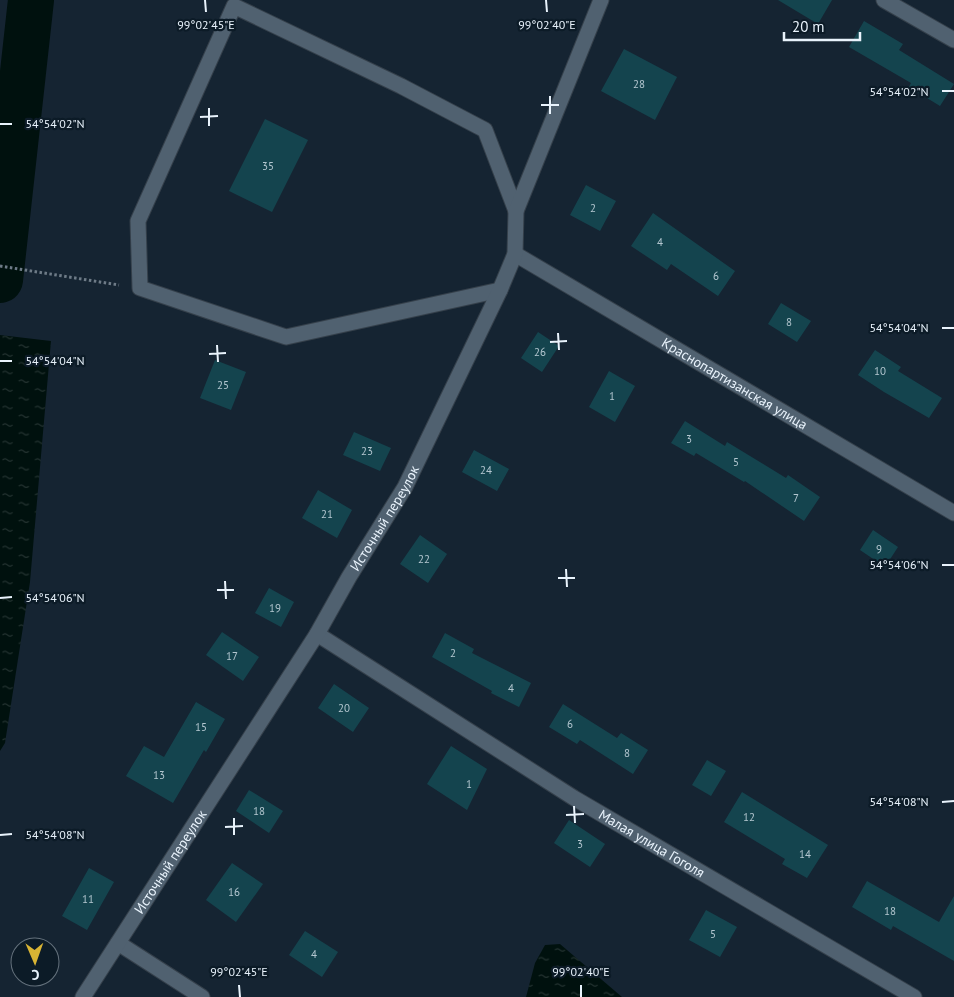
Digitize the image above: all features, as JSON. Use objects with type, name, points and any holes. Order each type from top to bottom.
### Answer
[{"type":"street","name":"Источный переулок","points":[[83,997],[317,634],[349,577],[406,487],[500,290],[515,254],[516,211],[602,0]]},
{"type":"street","points":[[884,0],[954,40]]},
{"type":"street","points":[[500,290],[286,337],[140,288],[138,221],[234,6],[401,86],[485,130],[516,211]]},
{"type":"street","name":"Краснопартизанская улица","points":[[515,254],[954,513]]},
{"type":"street","name":"Малая улица Гоголя","points":[[317,634],[574,798],[914,997]]},
{"type":"street","points":[[118,943],[202,997]]},
{"type":"path","points":[[0,266],[140,288]]},
{"type":"water","points":[[0,335],[51,341],[30,582],[5,743],[0,751]]},
{"type":"water","points":[[560,944],[622,997],[526,997],[535,963],[545,945]]},
{"type":"building","points":[[778,0],[832,0],[818,24]]},
{"type":"building","points":[[864,21],[903,44],[899,50],[954,84],[940,106],[909,87],[911,83],[849,47]]},
{"type":"building","points":[[624,49],[677,77],[655,120],[601,91]]},
{"type":"building","points":[[265,119],[308,140],[272,212],[229,191]]},
{"type":"building","points":[[586,185],[616,201],[600,231],[570,215]]},
{"type":"building","points":[[653,213],[735,271],[718,296],[671,264],[667,270],[631,246]]},
{"type":"building","points":[[781,303],[811,321],[797,342],[768,324]]},
{"type":"building","points":[[538,332],[559,346],[542,372],[521,358]]},
{"type":"building","points":[[875,350],[901,367],[898,371],[942,398],[929,418],[858,375]]},
{"type":"building","points":[[215,360],[246,372],[231,410],[200,398]]},
{"type":"building","points":[[609,371],[635,386],[615,422],[589,407]]},
{"type":"building","points":[[685,421],[725,446],[727,442],[786,478],[788,475],[820,497],[804,521],[745,481],[696,453],[694,456],[671,443]]},
{"type":"building","points":[[354,432],[391,448],[380,471],[343,455]]},
{"type":"building","points":[[474,450],[509,469],[497,491],[462,472]]},
{"type":"building","points":[[318,490],[352,510],[337,538],[302,518]]},
{"type":"building","points":[[873,530],[898,547],[885,567],[860,550]]},
{"type":"building","points":[[420,535],[447,554],[428,583],[400,564]]},
{"type":"building","points":[[269,588],[294,602],[281,627],[255,613]]},
{"type":"building","points":[[222,632],[259,657],[243,681],[206,655]]},
{"type":"building","points":[[445,633],[474,649],[472,653],[531,683],[519,707],[491,693],[492,691],[432,657]]},
{"type":"building","points":[[334,684],[369,708],[353,732],[318,708]]},
{"type":"building","points":[[196,702],[225,719],[206,752],[204,750],[173,803],[126,776],[144,746],[164,757]]},
{"type":"building","points":[[563,704],[617,738],[621,733],[648,750],[633,774],[580,740],[577,744],[549,727]]},
{"type":"building","points":[[451,746],[487,769],[467,810],[427,784]]},
{"type":"building","points":[[707,760],[726,771],[711,796],[692,785]]},
{"type":"building","points":[[249,790],[283,811],[269,833],[236,811]]},
{"type":"building","points":[[742,792],[828,845],[807,878],[782,864],[785,859],[724,822]]},
{"type":"building","points":[[569,820],[605,844],[590,867],[554,843]]},
{"type":"building","points":[[232,863],[263,884],[236,922],[206,900]]},
{"type":"building","points":[[89,868],[114,882],[87,930],[62,916]]},
{"type":"building","points":[[867,881],[939,922],[954,896],[954,961],[893,926],[891,930],[852,907]]},
{"type":"building","points":[[706,910],[737,927],[720,957],[689,940]]},
{"type":"building","points":[[305,931],[338,952],[322,977],[289,955]]},
{"type":"waterway","points":[[0,280],[31,0]]}]
